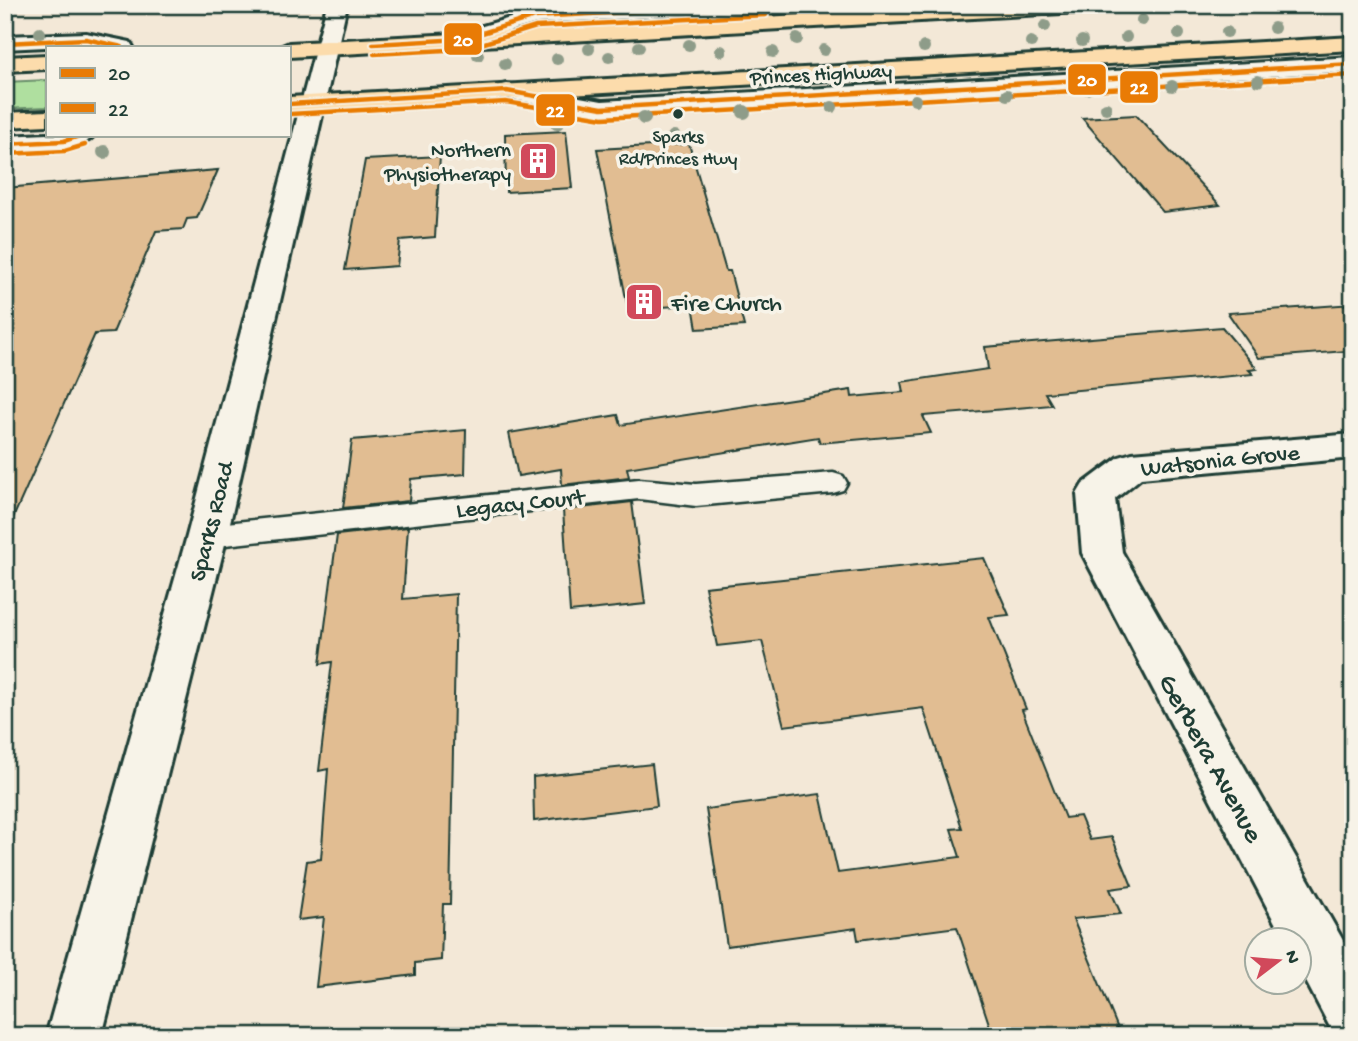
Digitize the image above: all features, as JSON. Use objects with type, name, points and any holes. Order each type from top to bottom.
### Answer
[{"type":"highway","points":[[290,50],[1097,5]]},
{"type":"highway","name":"Princes Highway","points":[[300,103],[1353,43]]},
{"type":"highway","points":[[5,64],[46,62]]},
{"type":"highway","points":[[5,120],[46,118]]},
{"type":"street","name":"Sparks Road","points":[[75,1036],[207,536],[300,103],[326,47],[338,5]]},
{"type":"street","points":[[463,39],[534,17],[765,5]]},
{"type":"street","points":[[5,43],[86,39],[118,46]]},
{"type":"street","points":[[507,91],[602,108],[1353,64]]},
{"type":"street","points":[[5,144],[64,141],[79,136]]},
{"type":"street","name":"Watsonia Grove","points":[[1096,494],[1132,466],[1353,446]]},
{"type":"street","name":"Gerbera Avenue","points":[[1096,494],[1102,553],[1353,1013]]},
{"type":"lane","name":"Legacy Court","points":[[207,536],[639,489],[696,495],[832,482]]},
{"type":"green space","points":[[46,80],[46,107],[5,109],[5,82]]},
{"type":"building","points":[[1136,115],[1220,205],[1163,212],[1082,118]]},
{"type":"building","name":"Northern Physiotherapy","points":[[566,131],[572,188],[506,192],[505,134]]},
{"type":"building","points":[[689,144],[726,271],[730,271],[744,326],[697,329],[693,305],[628,309],[597,149]]},
{"type":"building","points":[[440,156],[435,237],[400,240],[397,266],[345,270],[365,160]]},
{"type":"building","points":[[218,170],[197,218],[187,219],[183,229],[156,231],[113,333],[95,334],[5,536],[5,188]]},
{"type":"building","points":[[1353,304],[1353,348],[1345,348],[1347,351],[1259,358],[1228,313]]},
{"type":"building","points":[[1222,327],[1257,369],[1249,370],[1253,374],[1045,393],[1052,405],[923,416],[931,433],[820,443],[818,437],[627,468],[629,477],[562,485],[561,469],[518,476],[509,433],[618,415],[621,425],[851,390],[852,397],[903,392],[901,382],[988,369],[985,347]]},
{"type":"building","points":[[466,430],[465,474],[411,479],[409,501],[343,508],[352,440]]},
{"type":"building","points":[[632,502],[645,604],[570,612],[563,510]]},
{"type":"building","points":[[408,527],[403,599],[456,594],[450,904],[443,904],[441,960],[415,963],[415,975],[316,987],[324,917],[298,920],[307,861],[321,859],[328,769],[319,771],[332,662],[320,664],[337,535]]},
{"type":"building","points":[[984,558],[1009,615],[989,617],[1065,818],[1080,816],[1090,840],[1112,837],[1132,886],[1110,889],[1121,914],[1073,919],[1121,1036],[993,1036],[957,927],[858,940],[856,928],[727,946],[706,809],[820,794],[838,873],[960,857],[951,829],[962,828],[923,708],[784,726],[762,641],[717,646],[705,587]]},
{"type":"building","points":[[652,764],[657,806],[534,821],[533,777]]},
{"type":"transit line","name":"20","points":[[373,44],[463,39],[534,17],[760,5]]},
{"type":"transit line","name":"22","points":[[374,54],[465,49],[536,27],[766,15]]},
{"type":"transit line","name":"20","points":[[5,43],[86,39],[118,46]]},
{"type":"transit line","name":"20","points":[[290,104],[507,91],[602,108],[1353,64]]},
{"type":"transit line","name":"22","points":[[290,114],[506,102],[603,118],[1353,75]]},
{"type":"transit line","name":"20","points":[[5,144],[64,141],[79,136]]},
{"type":"transit line","name":"22","points":[[6,154],[65,151],[85,145]]},
{"type":"place","name":"Sparks Rd/Princes Hwy","points":[[678,114]]},
{"type":"place","name":"Northern Physiotherapy","points":[[538,161]]},
{"type":"place","name":"Fire Church","points":[[644,302]]}]
